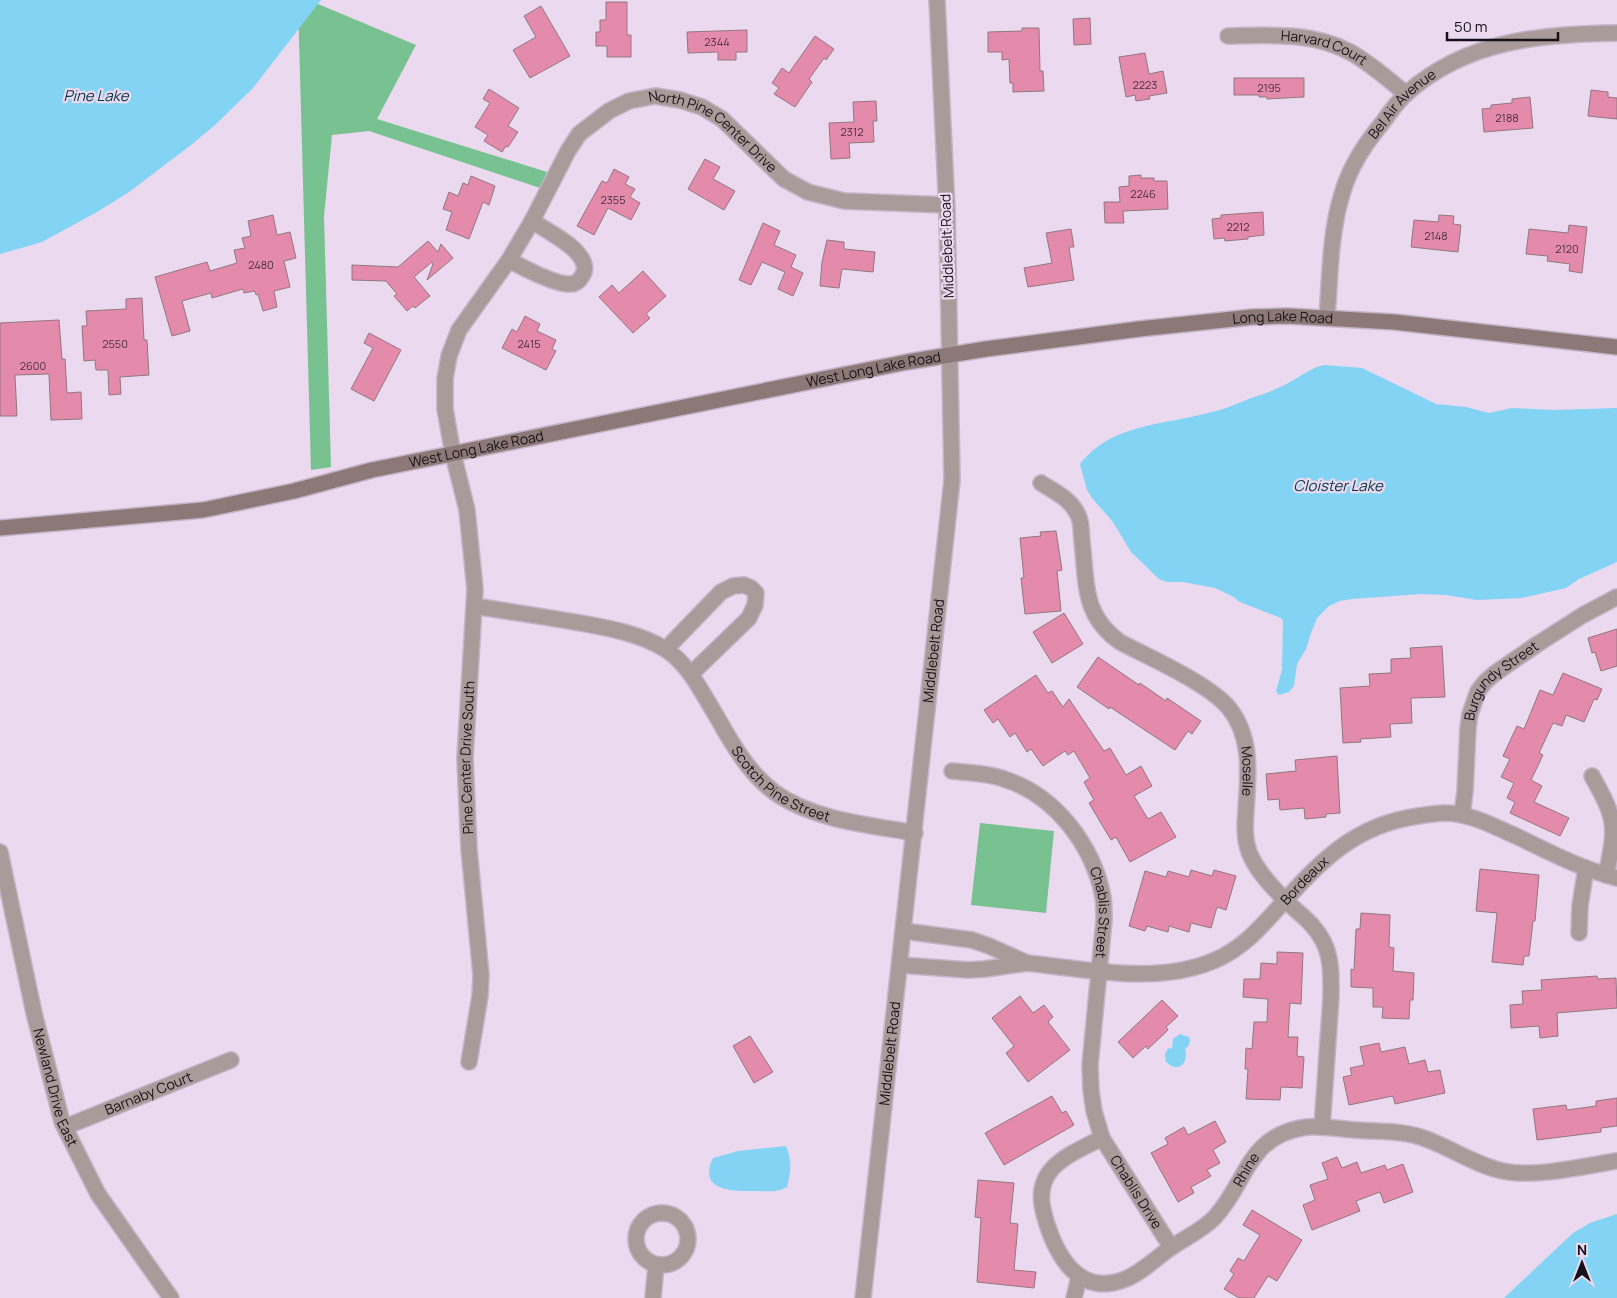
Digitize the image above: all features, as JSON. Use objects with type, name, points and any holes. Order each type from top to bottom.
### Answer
[{"type":"main road","name":"Long Lake Road","points":[[950,355],[1069,338],[1252,317],[1327,318],[1394,322],[1617,347]]},
{"type":"main road","name":"West Long Lake Road","points":[[0,528],[203,510],[294,491],[372,470],[950,355]]},
{"type":"street","name":"Middlebelt Road","points":[[863,1298],[952,480],[946,205],[938,0]]},
{"type":"street","name":"Bel Air Avenue","points":[[1327,318],[1335,225],[1342,192],[1358,155],[1406,94],[1442,68],[1471,54],[1494,46],[1515,40],[1542,36],[1617,33]]},
{"type":"street","name":"Harvard Court","points":[[1228,36],[1291,35],[1332,44],[1366,63],[1406,94]]},
{"type":"street","name":"North Pine Center Drive","points":[[453,454],[444,394],[449,356],[459,330],[509,260],[579,134],[609,111],[629,101],[655,96],[680,100],[702,107],[722,119],[784,179],[808,192],[844,201],[946,205]]},
{"type":"street","points":[[509,260],[556,281],[570,284],[578,281],[584,273],[584,264],[579,253],[532,221]]},
{"type":"street","name":"Pine Center Drive South","points":[[453,454],[468,510],[475,590],[465,758],[469,849],[481,975],[480,996],[469,1062]]},
{"type":"street","name":"Moselle","points":[[1041,483],[1066,498],[1079,516],[1088,594],[1095,616],[1107,633],[1208,690],[1230,709],[1236,720],[1247,748],[1245,825],[1249,851],[1262,875],[1318,931],[1324,942],[1330,964],[1331,997],[1322,1127]]},
{"type":"street","points":[[666,649],[721,592],[733,586],[744,585],[751,588],[756,594],[755,605],[749,618],[691,674]]},
{"type":"street","name":"Burgundy Street","points":[[1462,815],[1466,791],[1468,728],[1474,700],[1478,691],[1494,674],[1536,645],[1583,615],[1617,597]]},
{"type":"street","name":"Scotch Pine Street","points":[[474,606],[627,632],[666,649],[691,674],[735,748],[754,773],[774,792],[794,804],[828,816],[865,825],[915,833]]},
{"type":"street","name":"Chablis Street","points":[[952,771],[978,773],[1005,779],[1021,786],[1052,806],[1070,824],[1084,846],[1094,868],[1103,898],[1104,920],[1090,1065],[1092,1097],[1102,1138]]},
{"type":"street","points":[[1592,776],[1610,808],[1614,821],[1615,842],[1612,876]]},
{"type":"street","name":"Bordeaux","points":[[900,965],[968,970],[1027,963],[1100,971],[1161,974],[1190,969],[1215,961],[1236,950],[1252,937],[1326,858],[1344,844],[1388,821],[1444,813],[1462,815],[1487,823],[1586,868],[1612,876]]},
{"type":"street","name":"Newland Drive East","points":[[0,852],[34,1013],[65,1128],[98,1194],[171,1298]]},
{"type":"street","points":[[1579,933],[1580,906],[1586,868]]},
{"type":"street","name":"Bordeaux","points":[[904,931],[972,940],[1027,963]]},
{"type":"street","name":"Barnaby Court","points":[[65,1128],[231,1060]]},
{"type":"street","name":"Rhine","points":[[1079,1277],[1102,1283],[1124,1280],[1171,1247],[1200,1230],[1214,1219],[1226,1204],[1250,1160],[1260,1149],[1274,1139],[1295,1130],[1322,1127],[1405,1134],[1424,1138],[1502,1171],[1521,1174],[1617,1161]]},
{"type":"street","points":[[1074,1298],[1079,1277],[1068,1268],[1058,1250],[1044,1215],[1041,1196],[1049,1171],[1056,1163],[1102,1138]]},
{"type":"street","name":"Chablis Drive","points":[[1102,1138],[1171,1247]]},
{"type":"street","points":[[653,1298],[656,1265]]},
{"type":"green space","points":[[298,3],[318,4],[416,45],[377,119],[547,172],[540,188],[369,131],[332,135],[324,216],[331,467],[311,470]]},
{"type":"green space","points":[[980,823],[1054,831],[1046,913],[971,905]]},
{"type":"water","name":"Pine Lake","points":[[0,0],[321,0],[253,88],[215,125],[191,145],[129,192],[97,212],[42,242],[0,254]]},
{"type":"water","name":"Cloister Lake","points":[[1324,365],[1362,368],[1436,404],[1466,407],[1489,413],[1512,408],[1553,410],[1617,408],[1617,562],[1579,579],[1566,588],[1522,598],[1477,600],[1446,595],[1421,594],[1340,601],[1329,606],[1317,618],[1306,649],[1297,664],[1294,686],[1289,692],[1279,695],[1276,691],[1282,670],[1283,621],[1281,618],[1240,602],[1215,588],[1183,582],[1167,582],[1159,579],[1131,552],[1113,522],[1092,498],[1087,490],[1080,464],[1093,451],[1122,433],[1225,409],[1285,385],[1310,370]]},
{"type":"water","points":[[1180,1034],[1189,1037],[1190,1041],[1188,1047],[1185,1048],[1186,1058],[1184,1062],[1179,1067],[1175,1067],[1166,1062],[1165,1054],[1168,1048],[1172,1049],[1173,1039]]},
{"type":"water","points":[[786,1146],[790,1171],[787,1187],[783,1189],[775,1191],[743,1191],[726,1189],[713,1183],[710,1177],[709,1169],[713,1158],[738,1151]]},
{"type":"water","points":[[1617,1214],[1617,1298],[1504,1298],[1573,1233],[1590,1223]]},
{"type":"building","points":[[606,2],[627,2],[627,35],[631,35],[631,57],[607,57],[607,46],[596,46],[596,32],[600,32],[600,20],[606,20]]},
{"type":"building","points":[[541,6],[570,56],[530,78],[513,50],[536,37],[524,16]]},
{"type":"building","points":[[1090,18],[1091,44],[1074,45],[1073,19]]},
{"type":"building","points":[[1022,28],[1039,28],[1040,71],[1043,71],[1044,91],[1013,92],[1013,83],[1010,83],[1009,59],[1002,60],[1002,52],[988,52],[988,32],[1022,31]]},
{"type":"building","points":[[747,30],[747,52],[736,52],[736,60],[718,60],[718,52],[688,53],[687,32]]},
{"type":"building","points":[[815,36],[834,49],[826,60],[824,58],[809,79],[812,82],[795,107],[774,94],[779,88],[772,83],[782,68],[789,73]]},
{"type":"building","points":[[1145,53],[1149,74],[1163,71],[1167,93],[1149,96],[1150,99],[1136,101],[1135,95],[1126,97],[1119,57]]},
{"type":"building","points":[[1234,78],[1304,78],[1304,97],[1267,99],[1267,97],[1259,97],[1259,95],[1234,95]]},
{"type":"building","points":[[489,89],[519,108],[508,126],[518,132],[508,147],[506,146],[502,152],[484,141],[488,135],[475,127],[490,103],[483,99]]},
{"type":"building","points":[[1591,90],[1608,92],[1608,97],[1617,98],[1617,119],[1588,116]]},
{"type":"building","points":[[1530,97],[1533,128],[1484,132],[1482,109],[1491,108],[1491,105],[1512,103],[1512,99]]},
{"type":"building","points":[[876,101],[877,121],[873,121],[874,142],[849,143],[850,158],[831,159],[829,123],[854,122],[853,102]]},
{"type":"building","points":[[705,159],[720,167],[713,179],[735,191],[724,210],[688,189]]},
{"type":"building","points":[[614,169],[629,177],[625,184],[635,189],[630,197],[640,203],[631,220],[608,208],[594,235],[577,226],[602,181],[607,183]]},
{"type":"building","points":[[1141,175],[1141,178],[1154,178],[1154,181],[1167,181],[1168,209],[1123,211],[1124,223],[1105,223],[1104,202],[1120,202],[1119,187],[1129,186],[1129,176]]},
{"type":"building","points":[[471,176],[495,186],[489,205],[483,202],[469,239],[446,230],[452,212],[443,209],[449,192],[458,196],[463,183],[468,185]]},
{"type":"building","points":[[1263,212],[1264,235],[1248,237],[1248,239],[1225,241],[1224,238],[1214,239],[1212,219],[1221,218],[1221,215]]},
{"type":"building","points":[[273,215],[277,235],[290,232],[296,258],[284,261],[290,287],[274,291],[277,307],[263,311],[258,294],[256,295],[255,291],[244,293],[243,289],[212,298],[211,293],[182,301],[190,331],[172,336],[155,277],[207,262],[210,271],[237,263],[234,250],[245,248],[242,238],[251,236],[248,221]]},
{"type":"building","points":[[1439,215],[1454,216],[1453,224],[1461,225],[1458,252],[1411,247],[1414,220],[1438,222]]},
{"type":"building","points":[[763,223],[780,231],[774,245],[796,255],[791,267],[803,273],[793,296],[778,289],[785,272],[762,262],[751,285],[739,280]]},
{"type":"building","points":[[1569,225],[1587,227],[1582,273],[1569,271],[1570,264],[1547,261],[1548,256],[1526,254],[1529,229],[1568,233]]},
{"type":"building","points":[[1071,229],[1074,247],[1069,247],[1074,280],[1028,287],[1024,268],[1052,263],[1046,233]]},
{"type":"building","points":[[827,240],[844,242],[844,249],[875,252],[873,272],[842,269],[839,288],[820,286],[822,262]]},
{"type":"building","points":[[428,241],[438,252],[441,244],[453,258],[427,280],[432,262],[414,277],[430,296],[415,308],[413,306],[407,311],[394,296],[397,294],[386,281],[352,280],[352,265],[398,267]]},
{"type":"building","points":[[643,271],[666,296],[646,314],[650,318],[633,333],[599,297],[612,285],[619,293]]},
{"type":"building","points":[[142,298],[144,340],[147,340],[149,375],[120,377],[121,394],[109,395],[108,370],[96,370],[95,360],[84,361],[82,326],[87,326],[86,311],[126,309],[126,299]]},
{"type":"building","points":[[525,316],[540,324],[537,331],[556,340],[552,349],[556,351],[546,370],[502,348],[512,329],[517,332]]},
{"type":"building","points":[[59,320],[62,359],[65,359],[67,393],[81,392],[82,419],[51,420],[49,374],[15,375],[17,416],[0,416],[0,323]]},
{"type":"building","points":[[369,333],[401,350],[374,401],[351,389],[373,348],[364,343]]},
{"type":"building","points":[[1056,531],[1062,570],[1057,571],[1061,611],[1025,614],[1021,578],[1024,578],[1020,538],[1041,536],[1040,532]]},
{"type":"building","points":[[1064,613],[1083,644],[1052,663],[1033,632]]},
{"type":"building","points":[[1617,629],[1617,666],[1601,671],[1595,652],[1592,653],[1588,638]]},
{"type":"building","points":[[1442,646],[1445,697],[1411,698],[1412,723],[1390,724],[1391,737],[1360,739],[1361,742],[1343,743],[1340,688],[1370,686],[1369,674],[1391,673],[1391,659],[1411,658],[1410,648]]},
{"type":"building","points":[[1098,657],[1139,685],[1140,683],[1166,701],[1167,698],[1201,721],[1192,734],[1188,731],[1175,750],[1077,687]]},
{"type":"building","points":[[1563,673],[1602,689],[1597,700],[1594,699],[1584,722],[1566,715],[1562,726],[1553,723],[1539,753],[1543,755],[1531,780],[1542,786],[1534,802],[1569,818],[1560,836],[1510,813],[1515,802],[1507,798],[1514,783],[1501,777],[1510,759],[1503,756],[1517,726],[1524,729],[1540,690],[1553,695]]},
{"type":"building","points":[[1036,675],[1048,693],[1052,691],[1063,707],[1069,699],[1104,751],[1110,748],[1126,775],[1141,766],[1152,786],[1134,796],[1148,819],[1161,812],[1176,837],[1130,862],[1116,837],[1111,840],[1089,803],[1094,800],[1084,782],[1090,778],[1074,751],[1068,755],[1065,751],[1043,766],[1031,749],[1027,752],[1015,733],[1010,737],[998,719],[993,723],[984,710]]},
{"type":"building","points":[[1337,756],[1340,813],[1326,814],[1326,817],[1305,819],[1304,808],[1280,810],[1279,799],[1268,800],[1266,774],[1296,771],[1295,760]]},
{"type":"building","points":[[1480,869],[1539,875],[1535,921],[1533,921],[1529,956],[1524,956],[1523,965],[1492,962],[1497,913],[1476,911]]},
{"type":"building","points":[[1191,870],[1212,876],[1214,870],[1236,876],[1226,910],[1217,907],[1211,928],[1191,923],[1189,932],[1169,926],[1168,932],[1147,926],[1145,931],[1129,926],[1145,871],[1166,877],[1168,871],[1189,877]]},
{"type":"building","points":[[1361,913],[1390,915],[1389,947],[1394,948],[1393,971],[1414,973],[1413,1000],[1410,1000],[1409,1019],[1382,1018],[1383,1007],[1373,1007],[1373,988],[1351,987],[1351,969],[1354,970],[1356,929],[1360,929]]},
{"type":"building","points":[[1277,952],[1303,953],[1301,1004],[1290,1003],[1288,1037],[1298,1037],[1297,1056],[1304,1057],[1302,1088],[1281,1087],[1280,1100],[1246,1099],[1248,1069],[1245,1069],[1246,1048],[1252,1049],[1254,1022],[1267,1022],[1268,999],[1243,997],[1244,979],[1260,979],[1261,963],[1277,964]]},
{"type":"building","points":[[1597,976],[1598,979],[1616,978],[1617,1008],[1557,1013],[1558,1036],[1540,1038],[1539,1026],[1511,1028],[1510,1005],[1523,1004],[1522,991],[1542,990],[1541,980]]},
{"type":"building","points":[[1020,996],[1033,1013],[1044,1005],[1053,1017],[1048,1022],[1070,1050],[1028,1082],[1006,1053],[1014,1046],[992,1018]]},
{"type":"building","points":[[1162,1000],[1178,1016],[1166,1027],[1168,1030],[1148,1049],[1146,1046],[1133,1058],[1118,1042]]},
{"type":"building","points":[[750,1036],[773,1072],[754,1083],[733,1046]]},
{"type":"building","points":[[1379,1043],[1381,1052],[1405,1047],[1409,1064],[1425,1060],[1428,1072],[1440,1070],[1445,1093],[1395,1104],[1393,1096],[1349,1105],[1343,1077],[1352,1075],[1350,1068],[1364,1065],[1360,1047]]},
{"type":"building","points":[[1052,1096],[1062,1113],[1066,1111],[1074,1125],[1004,1165],[985,1133]]},
{"type":"building","points":[[1617,1098],[1617,1126],[1601,1128],[1601,1132],[1537,1140],[1533,1109],[1566,1105],[1567,1110],[1596,1106],[1596,1101]]},
{"type":"building","points":[[1215,1121],[1226,1142],[1213,1150],[1220,1163],[1207,1170],[1211,1176],[1191,1187],[1194,1193],[1178,1202],[1151,1153],[1168,1144],[1165,1138],[1184,1127],[1188,1135]]},
{"type":"building","points":[[1337,1157],[1342,1168],[1357,1162],[1361,1173],[1385,1165],[1387,1170],[1403,1164],[1413,1192],[1384,1203],[1380,1192],[1356,1201],[1360,1211],[1312,1230],[1303,1205],[1315,1200],[1310,1185],[1328,1179],[1322,1163]]},
{"type":"building","points":[[978,1180],[1014,1183],[1010,1223],[1018,1224],[1014,1270],[1036,1272],[1034,1288],[977,1282],[981,1218],[975,1217]]},
{"type":"building","points":[[1252,1210],[1302,1240],[1277,1281],[1268,1276],[1254,1298],[1239,1298],[1224,1289],[1234,1274],[1230,1271],[1238,1258],[1244,1261],[1260,1235],[1243,1225]]}]
